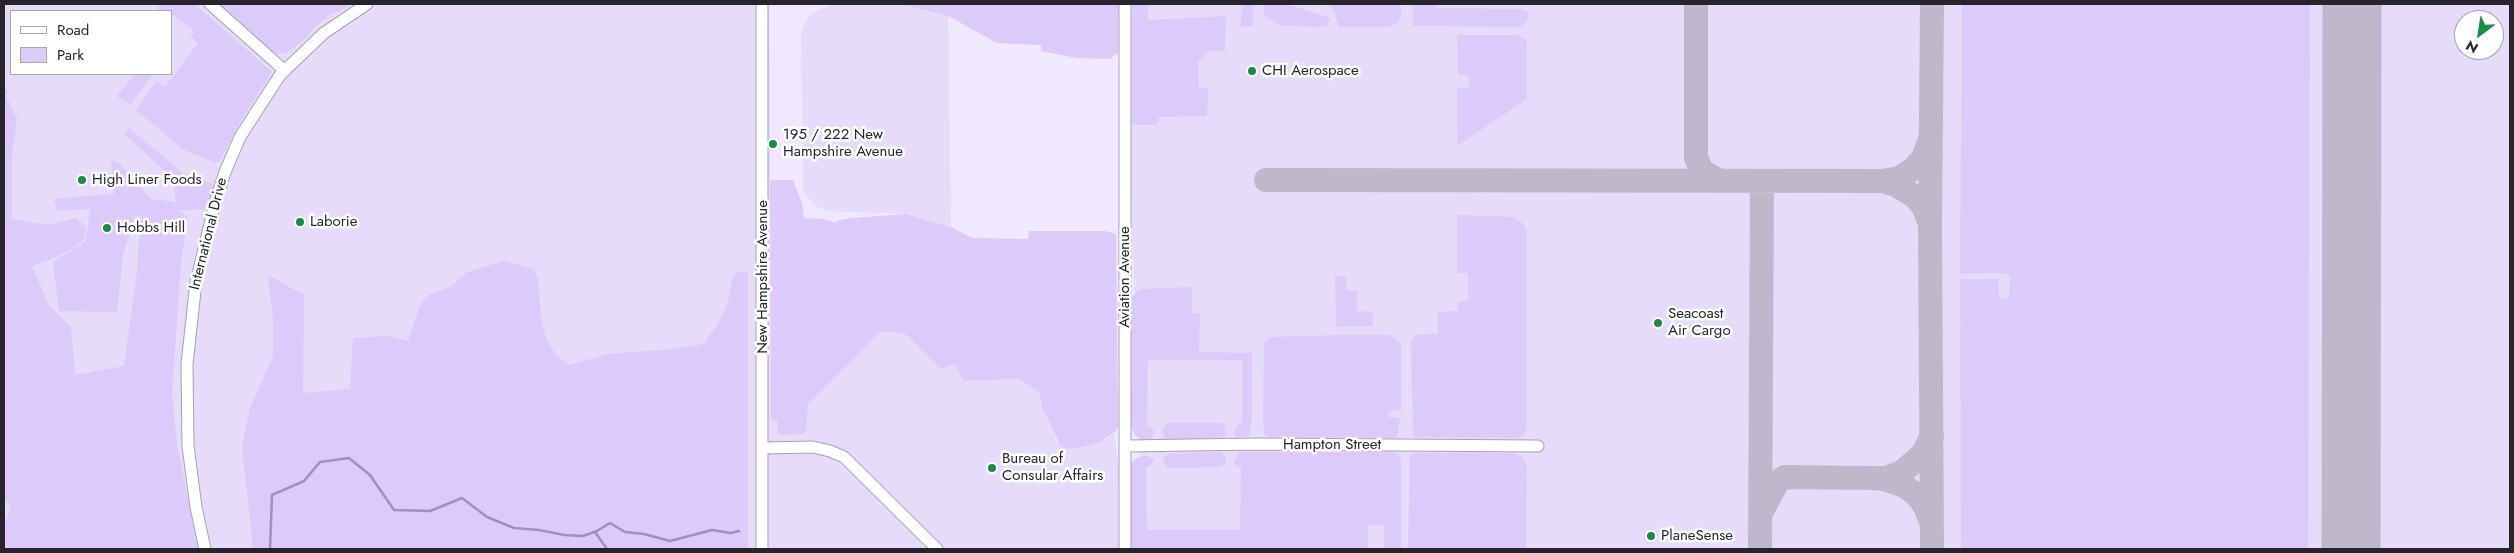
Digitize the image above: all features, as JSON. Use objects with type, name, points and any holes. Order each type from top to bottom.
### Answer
[{"type":"street","points":[[210,4],[284,70]]},
{"type":"street","name":"International Drive","points":[[205,549],[193,486],[187,425],[187,364],[192,302],[204,242],[225,172],[250,119],[284,70],[324,33],[367,4]]},
{"type":"street","name":"New Hampshire Avenue","points":[[762,4],[762,549]]},
{"type":"street","name":"Aviation Avenue","points":[[1125,4],[1125,549]]},
{"type":"street","name":"Hampton Street","points":[[1125,446],[1256,444],[1538,446]]},
{"type":"street","points":[[763,448],[814,447],[838,454],[855,466],[937,549]]},
{"type":"shaded area","points":[[4,4],[769,4],[771,420],[806,431],[808,405],[879,333],[890,331],[905,335],[940,369],[955,364],[963,381],[1019,379],[1039,392],[1042,408],[1058,444],[1081,446],[1102,441],[1114,434],[1119,467],[1118,549],[4,549]]},
{"type":"shaded area","points":[[836,4],[901,4],[948,16],[951,227],[906,214],[827,211],[816,206],[803,192],[801,33],[808,17],[818,10]]},
{"type":"shaded area","points":[[1132,4],[2510,4],[2510,549],[1143,549],[1130,168]]},
{"type":"green space","points":[[159,4],[195,4],[272,72],[240,122],[219,162],[214,162],[184,150],[136,110],[156,81],[165,87],[198,43],[191,37],[194,31],[172,15],[172,10],[158,10]]},
{"type":"green space","points":[[213,4],[351,4],[338,12],[330,14],[304,40],[286,53],[280,54],[273,53]]},
{"type":"green space","points":[[901,4],[1119,4],[1118,53],[1110,59],[1077,58],[1041,51],[1041,45],[997,43],[948,16]]},
{"type":"green space","points":[[1132,4],[1148,4],[1148,20],[1226,16],[1225,51],[1209,51],[1198,62],[1199,88],[1208,89],[1207,116],[1159,117],[1158,123],[1154,125],[1136,125],[1132,123]]},
{"type":"green space","points":[[1243,4],[1253,4],[1253,26],[1240,27]]},
{"type":"green space","points":[[1263,4],[1286,4],[1328,17],[1330,20],[1326,27],[1280,26],[1265,16]]},
{"type":"green space","points":[[1329,4],[1401,4],[1401,17],[1396,24],[1389,27],[1339,27],[1334,10]]},
{"type":"green space","points":[[1413,4],[1436,4],[1436,8],[1522,9],[1528,13],[1527,22],[1519,27],[1413,26]]},
{"type":"green space","points":[[1962,4],[2310,4],[2308,549],[1961,549],[1960,279],[1998,279],[1999,297],[2003,299],[2009,298],[2010,276],[2004,273],[1960,274]]},
{"type":"green space","points":[[1457,35],[1518,35],[1527,41],[1527,99],[1457,146],[1457,88],[1469,87],[1468,75],[1458,75]]},
{"type":"green space","points":[[134,75],[152,75],[130,105],[117,96]]},
{"type":"green space","points":[[4,85],[8,92],[6,96],[17,119],[12,154],[12,219],[49,225],[76,218],[86,227],[84,239],[75,247],[32,266],[49,306],[71,327],[75,375],[124,366],[137,272],[140,223],[143,215],[135,216],[123,255],[117,312],[59,311],[53,262],[86,241],[90,209],[57,211],[54,199],[114,194],[111,158],[121,165],[151,199],[176,202],[172,177],[124,134],[129,128],[183,173],[214,184],[209,209],[177,210],[188,217],[181,262],[172,393],[177,444],[198,549],[4,549],[4,526],[11,505],[4,499]]},
{"type":"green space","points":[[770,180],[793,180],[802,203],[804,218],[824,219],[835,223],[839,220],[852,218],[906,214],[951,227],[972,238],[1028,239],[1029,231],[1105,231],[1116,234],[1118,427],[1115,432],[1098,443],[1074,449],[1061,447],[1042,408],[1039,392],[1019,379],[963,381],[955,364],[940,369],[906,335],[890,331],[879,333],[808,405],[806,431],[803,434],[782,435],[778,432],[777,421],[771,421]]},
{"type":"green space","points":[[1457,215],[1514,217],[1527,230],[1527,428],[1522,436],[1516,438],[1413,437],[1411,340],[1416,335],[1438,334],[1438,312],[1458,311],[1459,301],[1468,301],[1468,273],[1457,273]]},
{"type":"green space","points":[[504,261],[534,269],[538,278],[541,318],[546,339],[556,355],[569,365],[608,354],[674,349],[704,344],[720,320],[728,302],[733,277],[738,272],[748,271],[748,549],[253,549],[242,446],[250,408],[273,357],[273,318],[268,275],[304,295],[303,393],[350,389],[353,338],[389,336],[408,341],[421,303],[429,295],[452,286],[467,272]]},
{"type":"green space","points":[[1335,276],[1346,276],[1347,291],[1357,291],[1357,311],[1373,312],[1373,326],[1336,327]]},
{"type":"green space","points":[[1192,287],[1192,313],[1200,313],[1199,352],[1252,353],[1252,420],[1249,435],[1248,437],[1236,437],[1234,434],[1236,427],[1242,422],[1242,360],[1148,360],[1147,425],[1154,431],[1151,440],[1141,439],[1135,435],[1131,427],[1132,296],[1140,289]]},
{"type":"green space","points":[[1390,335],[1401,344],[1401,410],[1389,411],[1388,417],[1400,418],[1397,436],[1393,438],[1270,437],[1265,435],[1263,421],[1264,343],[1271,337]]},
{"type":"green space","points":[[1167,423],[1222,423],[1225,426],[1226,433],[1225,437],[1165,440],[1162,430]]},
{"type":"green space","points":[[1221,452],[1226,458],[1225,464],[1220,467],[1168,468],[1162,461],[1167,454]]},
{"type":"green space","points":[[1240,452],[1392,452],[1398,454],[1401,460],[1401,549],[1384,549],[1384,526],[1368,525],[1368,546],[1365,549],[1130,549],[1130,465],[1135,459],[1145,455],[1154,459],[1151,465],[1146,468],[1147,530],[1240,530],[1241,468],[1236,466],[1234,461]]},
{"type":"green space","points":[[1415,453],[1514,453],[1521,456],[1527,467],[1526,549],[1408,549],[1410,456]]},
{"type":"waterway","points":[[270,549],[272,495],[304,481],[320,462],[349,458],[370,475],[394,510],[430,511],[462,498],[487,517],[514,528],[564,535],[583,536],[597,531],[610,523],[625,532],[644,534],[670,541],[712,530],[731,533],[739,531]]},
{"type":"waterway","points":[[595,532],[607,549]]},
{"type":"taxiway","points":[[1696,4],[1696,158],[1702,171],[1720,181]]},
{"type":"taxiway","points":[[1932,4],[1930,226],[1932,549]]},
{"type":"taxiway","points":[[1266,180],[1882,181],[1899,178],[1913,169],[1923,158],[1931,137]]},
{"type":"taxiway","points":[[1882,181],[1896,185],[1914,196],[1923,206],[1930,224]]},
{"type":"taxiway","points":[[1760,549],[1762,182]]},
{"type":"taxiway","points":[[1931,521],[1917,495],[1904,486],[1885,479],[1871,478],[1886,478],[1902,472],[1922,455],[1932,435]]},
{"type":"taxiway","points":[[1762,511],[1777,483],[1784,477],[1871,478]]},
{"type":"runway","points":[[2351,549],[2352,4]]},
{"type":"place","name":"CHI Aerospace","points":[[1252,71]]},
{"type":"place","name":"195 / 222 New Hampshire Avenue","points":[[773,144]]},
{"type":"place","name":"High Liner Foods","points":[[82,180]]},
{"type":"place","name":"Laborie","points":[[300,222]]},
{"type":"place","name":"Hobbs Hill","points":[[107,228]]},
{"type":"place","name":"Seacoast Air Cargo","points":[[1658,323]]},
{"type":"place","name":"Bureau of Consular Affairs","points":[[992,468]]},
{"type":"place","name":"PlaneSense","points":[[1651,536]]}]
